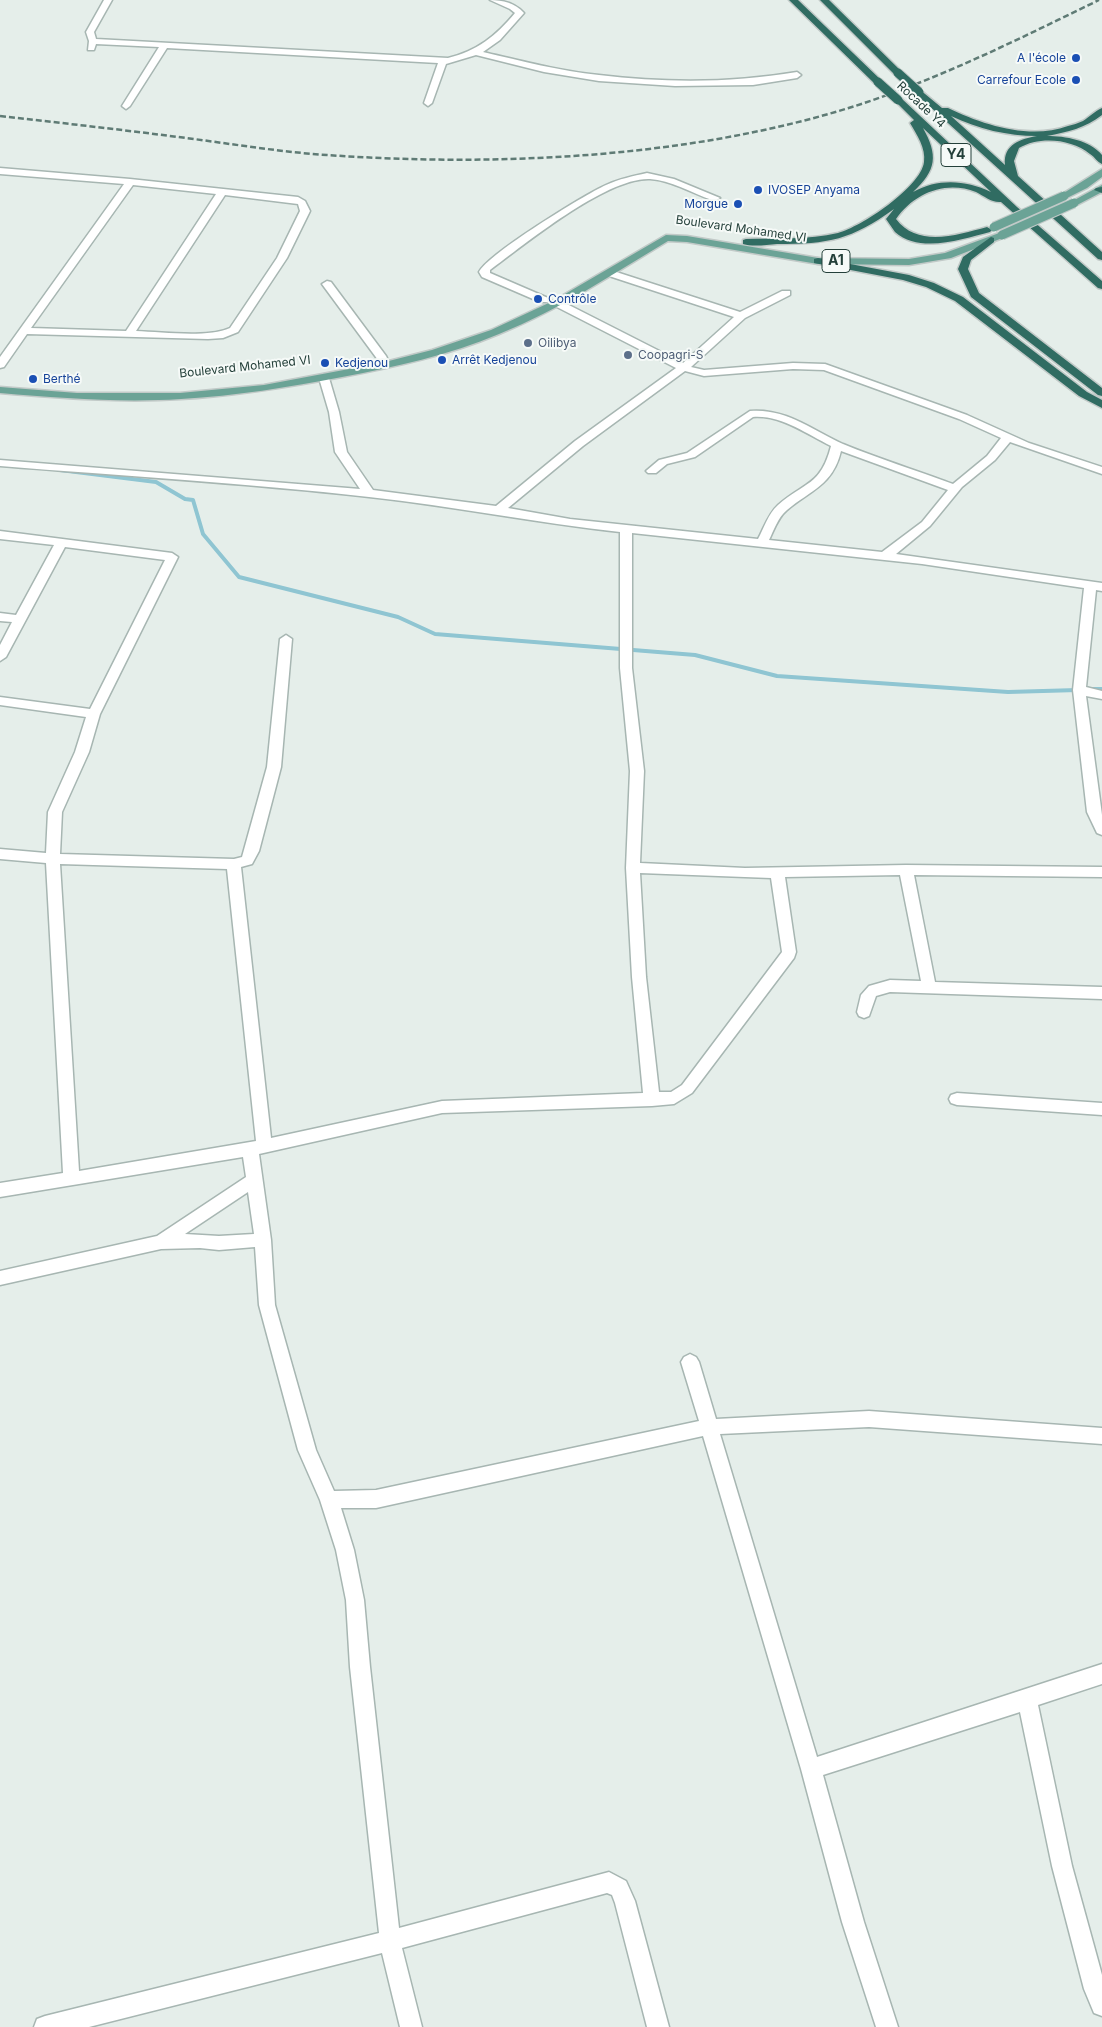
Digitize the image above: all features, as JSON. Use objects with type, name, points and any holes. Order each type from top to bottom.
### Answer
[{"type":"highway","name":"Rocade Y4","points":[[793,0],[907,109],[1102,286]]},
{"type":"highway","name":"Rocade Y4","points":[[824,0],[919,92],[1102,257]]},
{"type":"highway","points":[[928,100],[953,114],[975,123],[996,129],[1032,134],[1071,128],[1102,111]]},
{"type":"highway","points":[[746,242],[813,239],[848,233],[868,223],[914,187],[927,171],[929,154],[925,139],[907,109]]},
{"type":"highway","points":[[1015,179],[1009,164],[1010,154],[1014,146],[1027,140],[1044,138],[1071,141],[1090,148],[1100,156],[1102,161]]},
{"type":"highway","points":[[991,232],[949,239],[920,239],[896,229],[891,219],[898,208],[911,195],[925,189],[948,185],[965,186],[981,191],[1014,208]]},
{"type":"highway","points":[[991,232],[967,259],[963,269],[975,295],[1102,393]]},
{"type":"highway","points":[[818,261],[905,277],[959,299],[1083,394],[1102,405]]},
{"type":"main road","name":"Boulevard Mohamed VI","points":[[0,390],[77,396],[171,396],[236,391],[324,378],[382,366],[495,332],[557,303],[666,238],[686,239],[818,261],[909,262],[947,256],[1084,186],[1102,172]]},
{"type":"main road","name":"Boulevard Mohamed VI","points":[[0,382],[137,388],[200,385],[289,376],[382,358],[425,347],[484,328],[544,300],[666,231],[690,232],[746,242],[860,255],[911,253],[933,250],[991,232],[1002,235],[1101,189]]},
{"type":"street","points":[[108,0],[90,32],[91,45],[305,52],[443,61],[477,53],[501,37],[520,13],[513,7],[494,0]]},
{"type":"street","points":[[126,106],[164,46]]},
{"type":"street","points":[[477,53],[544,69],[599,78],[674,83],[753,82],[797,75]]},
{"type":"street","points":[[428,103],[443,61]]},
{"type":"street","points":[[0,171],[130,182],[298,200],[302,203],[305,211],[282,258],[234,330],[208,336],[24,331]]},
{"type":"street","points":[[544,300],[486,276],[484,272],[486,268],[559,216],[597,193],[632,178],[654,176],[715,198]]},
{"type":"street","points":[[0,365],[130,182]]},
{"type":"street","points":[[129,334],[222,192]]},
{"type":"street","points":[[610,273],[741,316]]},
{"type":"street","points":[[327,284],[382,358]]},
{"type":"street","points":[[499,510],[588,436],[684,368],[726,332],[741,316],[786,293]]},
{"type":"street","points":[[557,303],[684,368],[704,374],[787,366],[825,367],[963,417],[1008,438],[1102,471]]},
{"type":"street","points":[[324,378],[334,412],[342,452],[369,493]]},
{"type":"street","points":[[652,471],[663,462],[691,455],[750,414],[759,412],[768,413],[814,432],[837,445],[955,488]]},
{"type":"street","points":[[885,556],[926,524],[955,488],[991,458],[1008,438]]},
{"type":"street","points":[[762,543],[778,512],[811,489],[829,471],[837,445]]},
{"type":"street","points":[[0,463],[369,493],[499,510],[570,523],[885,556],[1096,587],[1080,690],[1094,812],[1102,830]]},
{"type":"street","points":[[626,529],[626,668],[637,771],[633,868],[639,977],[652,1100]]},
{"type":"street","points":[[0,535],[172,557],[94,714],[82,752],[55,812],[53,859],[71,1179]]},
{"type":"street","points":[[0,657],[61,543]]},
{"type":"street","points":[[0,617],[20,619]]},
{"type":"street","points":[[0,854],[53,859],[234,864],[247,860],[252,851],[274,766],[286,640]]},
{"type":"street","points":[[1080,690],[1102,696]]},
{"type":"street","points":[[0,701],[94,714]]},
{"type":"street","points":[[234,864],[257,1148],[255,1179],[263,1240],[267,1305],[307,1450],[329,1500],[345,1550],[355,1600],[360,1667],[390,1940],[411,2027]]},
{"type":"street","points":[[633,868],[745,873],[906,870],[1102,872]]},
{"type":"street","points":[[906,870],[929,987]]},
{"type":"street","points":[[0,1190],[257,1148],[442,1107],[674,1098],[687,1089],[788,958],[789,952],[777,872]]},
{"type":"street","points":[[864,1012],[868,993],[876,988],[929,987],[1102,993]]},
{"type":"street","points":[[957,1099],[1102,1110]]},
{"type":"street","points":[[160,1242],[255,1179]]},
{"type":"street","points":[[0,1278],[160,1242],[200,1241],[219,1243],[263,1240]]},
{"type":"street","points":[[690,1362],[811,1769],[853,1922],[887,2027]]},
{"type":"street","points":[[329,1500],[376,1499],[709,1427],[869,1419],[1102,1436]]},
{"type":"street","points":[[811,1769],[1102,1674]]},
{"type":"street","points":[[1027,1700],[1062,1866],[1095,1989],[1102,2005]]},
{"type":"street","points":[[45,2027],[390,1940],[609,1882],[619,1888],[625,1901],[658,2027]]},
{"type":"waterway","points":[[60,470],[156,482],[185,499],[193,500],[203,534],[239,577],[398,617],[435,634],[695,655],[777,676],[1008,692],[1078,690]]},
{"type":"waterway","points":[[1091,689],[1102,689]]},
{"type":"railway","points":[[0,116],[327,155],[458,160],[526,158],[661,148],[792,124],[855,106],[948,71],[1009,44],[1099,0]]},
{"type":"place","name":"A l'école","points":[[1076,58]]},
{"type":"place","name":"Carrefour Ecole","points":[[1076,80]]},
{"type":"place","name":"IVOSEP Anyama","points":[[758,190]]},
{"type":"place","name":"Morgue","points":[[738,204]]},
{"type":"place","name":"Contrôle","points":[[538,299]]},
{"type":"place","name":"Oilibya","points":[[528,343]]},
{"type":"place","name":"Coopagri-S","points":[[628,355]]},
{"type":"place","name":"Arrêt Kedjenou","points":[[442,360]]},
{"type":"place","name":"Kedjenou","points":[[325,363]]},
{"type":"place","name":"Berthé","points":[[33,379]]}]
